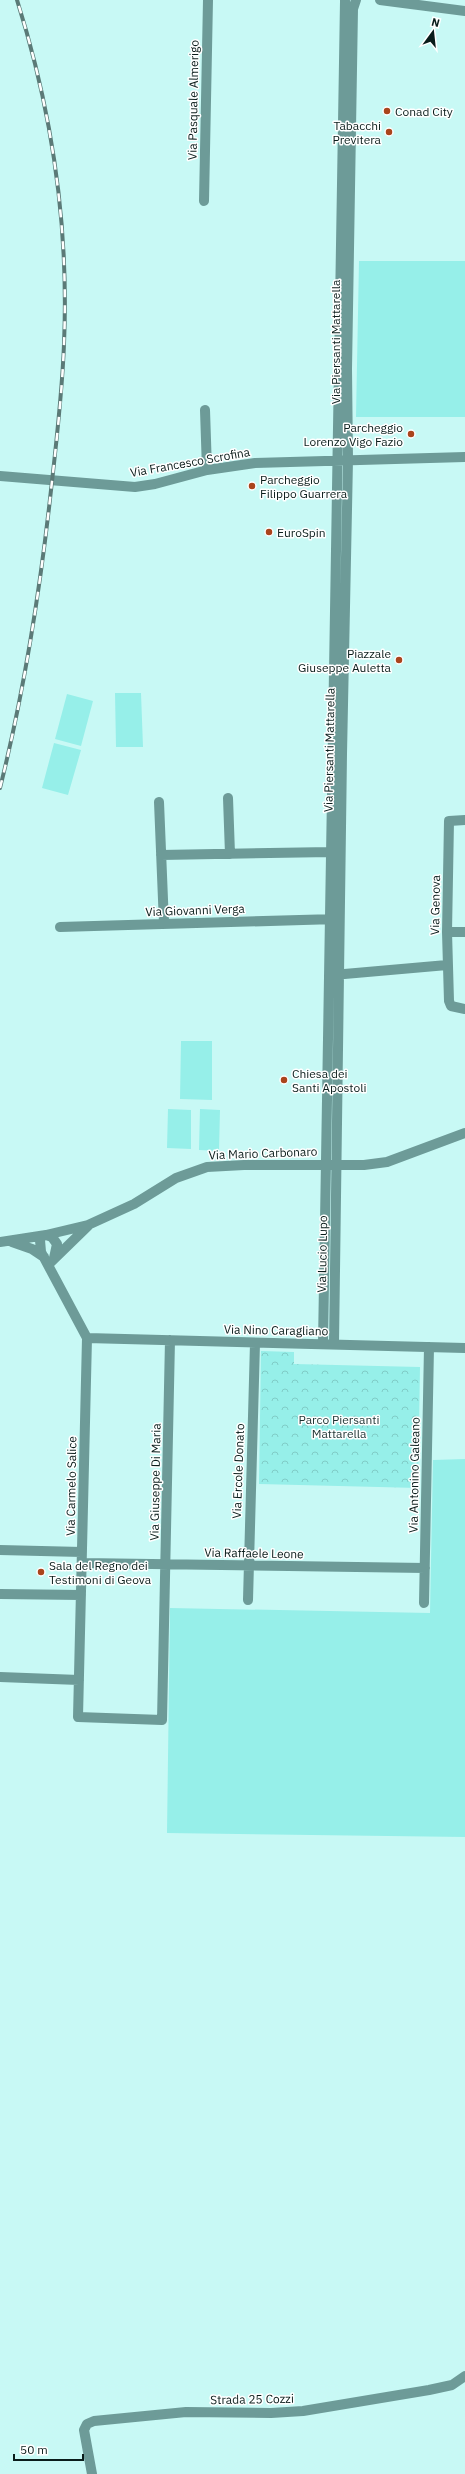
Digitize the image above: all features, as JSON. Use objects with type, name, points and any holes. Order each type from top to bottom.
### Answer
[{"type":"street","name":"Via Pasquale Almerigo","points":[[204,201],[208,0]]},
{"type":"street","name":"Via Piersanti Mattarella","points":[[335,919],[340,873],[348,460],[350,134],[353,9],[350,0]]},
{"type":"street","name":"Via Piersanti Mattarella","points":[[331,1164],[335,919],[331,852],[337,460],[350,0]]},
{"type":"street","points":[[380,0],[465,11]]},
{"type":"street","points":[[205,410],[207,470]]},
{"type":"street","name":"Via Francesco Scrofina","points":[[0,476],[135,486],[155,484],[207,470],[255,463],[465,457]]},
{"type":"street","points":[[228,798],[230,854]]},
{"type":"street","points":[[160,802],[164,924]]},
{"type":"street","name":"Via Genova","points":[[465,820],[450,820],[447,932],[447,965],[451,1006],[465,1009]]},
{"type":"street","points":[[162,855],[331,852],[337,857],[340,873]]},
{"type":"street","name":"Via Giovanni Verga","points":[[60,927],[335,919]]},
{"type":"street","points":[[447,932],[465,932]]},
{"type":"street","points":[[334,975],[447,965]]},
{"type":"street","name":"Via Mario Carbonaro","points":[[4,1242],[44,1236],[88,1225],[134,1204],[176,1178],[207,1167],[331,1164],[364,1165],[388,1162],[465,1133]]},
{"type":"street","name":"Via Lucio Lupo","points":[[329,1344],[331,1164]]},
{"type":"street","points":[[49,1260],[88,1225]]},
{"type":"street","points":[[44,1236],[52,1237],[57,1244],[49,1260],[40,1246],[44,1236]]},
{"type":"street","points":[[4,1242],[32,1248],[49,1260]]},
{"type":"street","name":"Via Carmelo Salice","points":[[49,1260],[87,1338],[78,1717]]},
{"type":"street","name":"Via Nino Caragliano","points":[[87,1338],[465,1348]]},
{"type":"street","name":"Via Giuseppe Di Maria","points":[[78,1717],[162,1720],[170,1340]]},
{"type":"street","name":"Via Ercole Donato","points":[[248,1600],[255,1343]]},
{"type":"street","name":"Via Antonino Galeano","points":[[424,1603],[429,1347]]},
{"type":"street","points":[[0,1550],[82,1552]]},
{"type":"street","name":"Via Raffaele Leone","points":[[82,1563],[425,1568]]},
{"type":"street","points":[[0,1594],[81,1595]]},
{"type":"street","points":[[0,1677],[79,1680]]},
{"type":"street","name":"Strada 25 Cozzi","points":[[92,2474],[84,2430],[87,2424],[94,2421],[186,2412],[271,2414],[303,2411],[429,2390],[452,2385],[465,2376]]},
{"type":"green space","points":[[359,261],[465,261],[465,417],[356,417]]},
{"type":"green space","points":[[115,693],[141,693],[143,747],[116,747]]},
{"type":"green space","points":[[67,694],[93,701],[81,746],[55,739]]},
{"type":"green space","points":[[54,743],[81,750],[68,795],[42,788]]},
{"type":"green space","points":[[181,1041],[212,1041],[212,1100],[180,1099]]},
{"type":"green space","points":[[168,1109],[191,1110],[191,1149],[167,1148]]},
{"type":"green space","points":[[200,1109],[220,1110],[219,1151],[199,1150]]},
{"type":"green space","name":"Parco Piersanti Mattarella","points":[[261,1351],[294,1352],[294,1364],[420,1367],[418,1488],[259,1484]]},
{"type":"green space","points":[[465,1459],[465,1837],[167,1833],[170,1608],[430,1613],[433,1460]]},
{"type":"railway","points":[[0,788],[23,684],[40,579],[62,385],[65,300],[61,213],[56,170],[40,84],[17,0]]},
{"type":"place","name":"Conad City","points":[[387,111]]},
{"type":"place","name":"Tabacchi Previtera","points":[[389,132]]},
{"type":"place","name":"Parcheggio Lorenzo Vigo Fazio","points":[[411,434]]},
{"type":"place","name":"Parcheggio Filippo Guarrera","points":[[252,486]]},
{"type":"place","name":"EuroSpin","points":[[269,532]]},
{"type":"place","name":"Piazzale Giuseppe Auletta","points":[[399,660]]},
{"type":"place","name":"Chiesa dei Santi Apostoli","points":[[284,1080]]},
{"type":"place","name":"Sala del Regno dei Testimoni di Geova","points":[[41,1572]]}]
